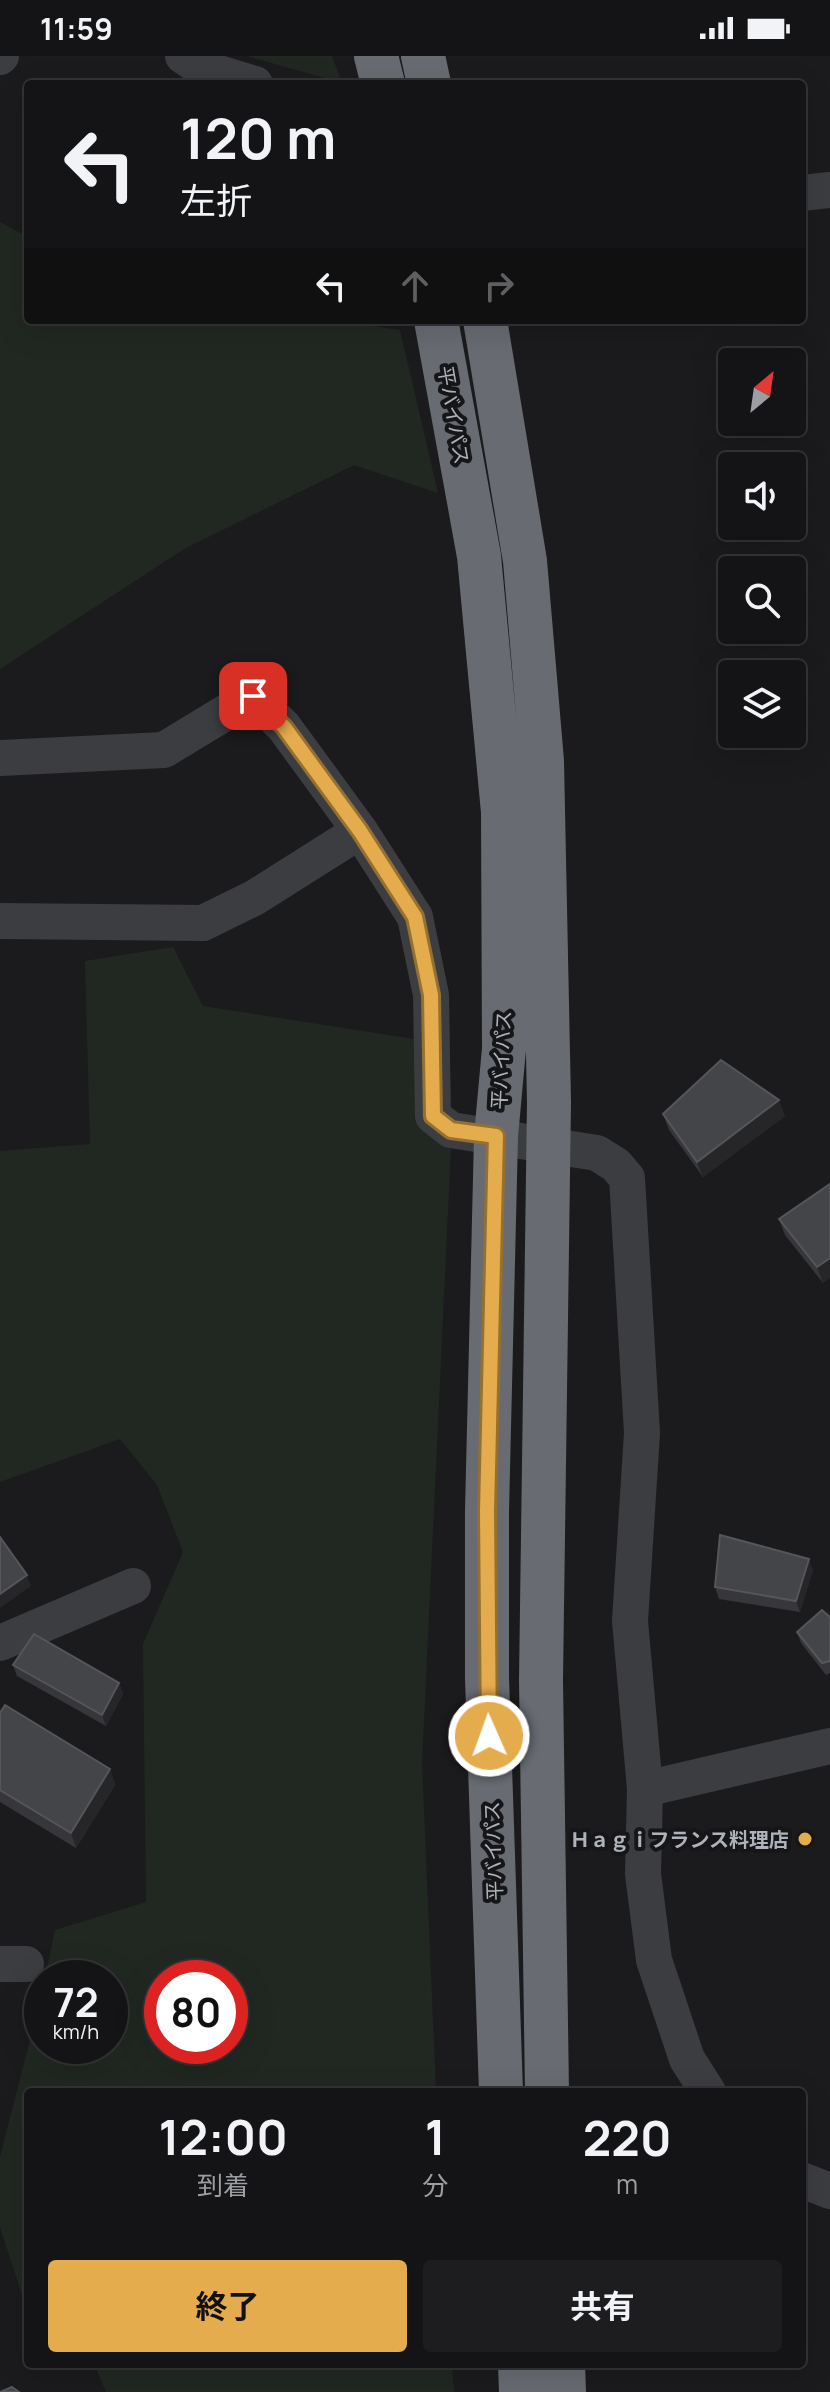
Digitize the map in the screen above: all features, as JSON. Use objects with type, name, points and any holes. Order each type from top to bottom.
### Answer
[{"type":"highway","points":[[376,56],[382,80]]},
{"type":"highway","points":[[423,56],[428,80]]},
{"type":"highway","name":"平バイパス","points":[[437,324],[479,556],[503,812],[504,1049],[496,1136],[487,1511],[487,1678],[501,2088]]},
{"type":"highway","points":[[486,324],[525,561],[542,761],[548,1145],[541,1680],[547,2088]]},
{"type":"highway","points":[[520,2368],[521,2392]]},
{"type":"highway","points":[[563,2368],[564,2392]]},
{"type":"street","points":[[183,56],[199,67],[242,80]]},
{"type":"street","points":[[806,193],[830,190]]},
{"type":"street","points":[[0,758],[164,750],[253,696],[284,727],[360,831],[415,917],[431,995],[433,1116],[451,1130],[597,1153],[616,1165],[627,1178],[642,1433],[630,1621],[645,1789],[643,1874],[654,1960],[687,2059],[705,2088]]},
{"type":"street","points":[[0,921],[203,923],[254,898],[360,831]]},
{"type":"street","points":[[0,1643],[133,1586]]},
{"type":"street","points":[[645,1789],[830,1746]]},
{"type":"street","points":[[806,2182],[830,2191]]},
{"type":"shaded area","points":[[247,56],[332,56],[341,80]]},
{"type":"shaded area","points":[[0,222],[24,235],[24,324],[359,324],[400,330],[438,493],[354,465],[184,549],[0,669]]},
{"type":"shaded area","points":[[173,947],[203,1006],[414,1039],[451,1146],[422,1764],[436,2088],[24,2088],[24,2301],[0,2227],[0,2157],[24,2063],[128,2064],[128,1960],[49,1960],[55,1930],[146,1902],[143,1644],[183,1552],[157,1485],[120,1439],[0,1482],[0,1151],[90,1144],[85,961]]},
{"type":"shaded area","points":[[96,2368],[452,2368],[454,2392],[106,2392]]},
{"type":"building","points":[[721,1060],[779,1100],[697,1162],[663,1114]]},
{"type":"building","points":[[830,1184],[830,1258],[817,1267],[779,1219]]},
{"type":"building","points":[[720,1535],[809,1559],[796,1601],[715,1587]]},
{"type":"building","points":[[0,1537],[27,1575],[0,1594]]},
{"type":"building","points":[[822,1610],[830,1617],[830,1661],[822,1663],[797,1632]]},
{"type":"building","points":[[34,1634],[119,1683],[102,1715],[13,1665]]},
{"type":"building","points":[[5,1705],[110,1769],[71,1833],[0,1790],[0,1713]]},
{"type":"building","points":[[12,2387],[19,2392],[0,2392]]},
{"type":"place","name":"Ｈａｇｉフランス料理店","points":[[805,1839]]},
{"type":"route","points":[[253,696],[284,727],[360,831],[415,917],[431,995],[433,1116],[451,1130],[496,1136],[487,1511],[489,1736]]}]
